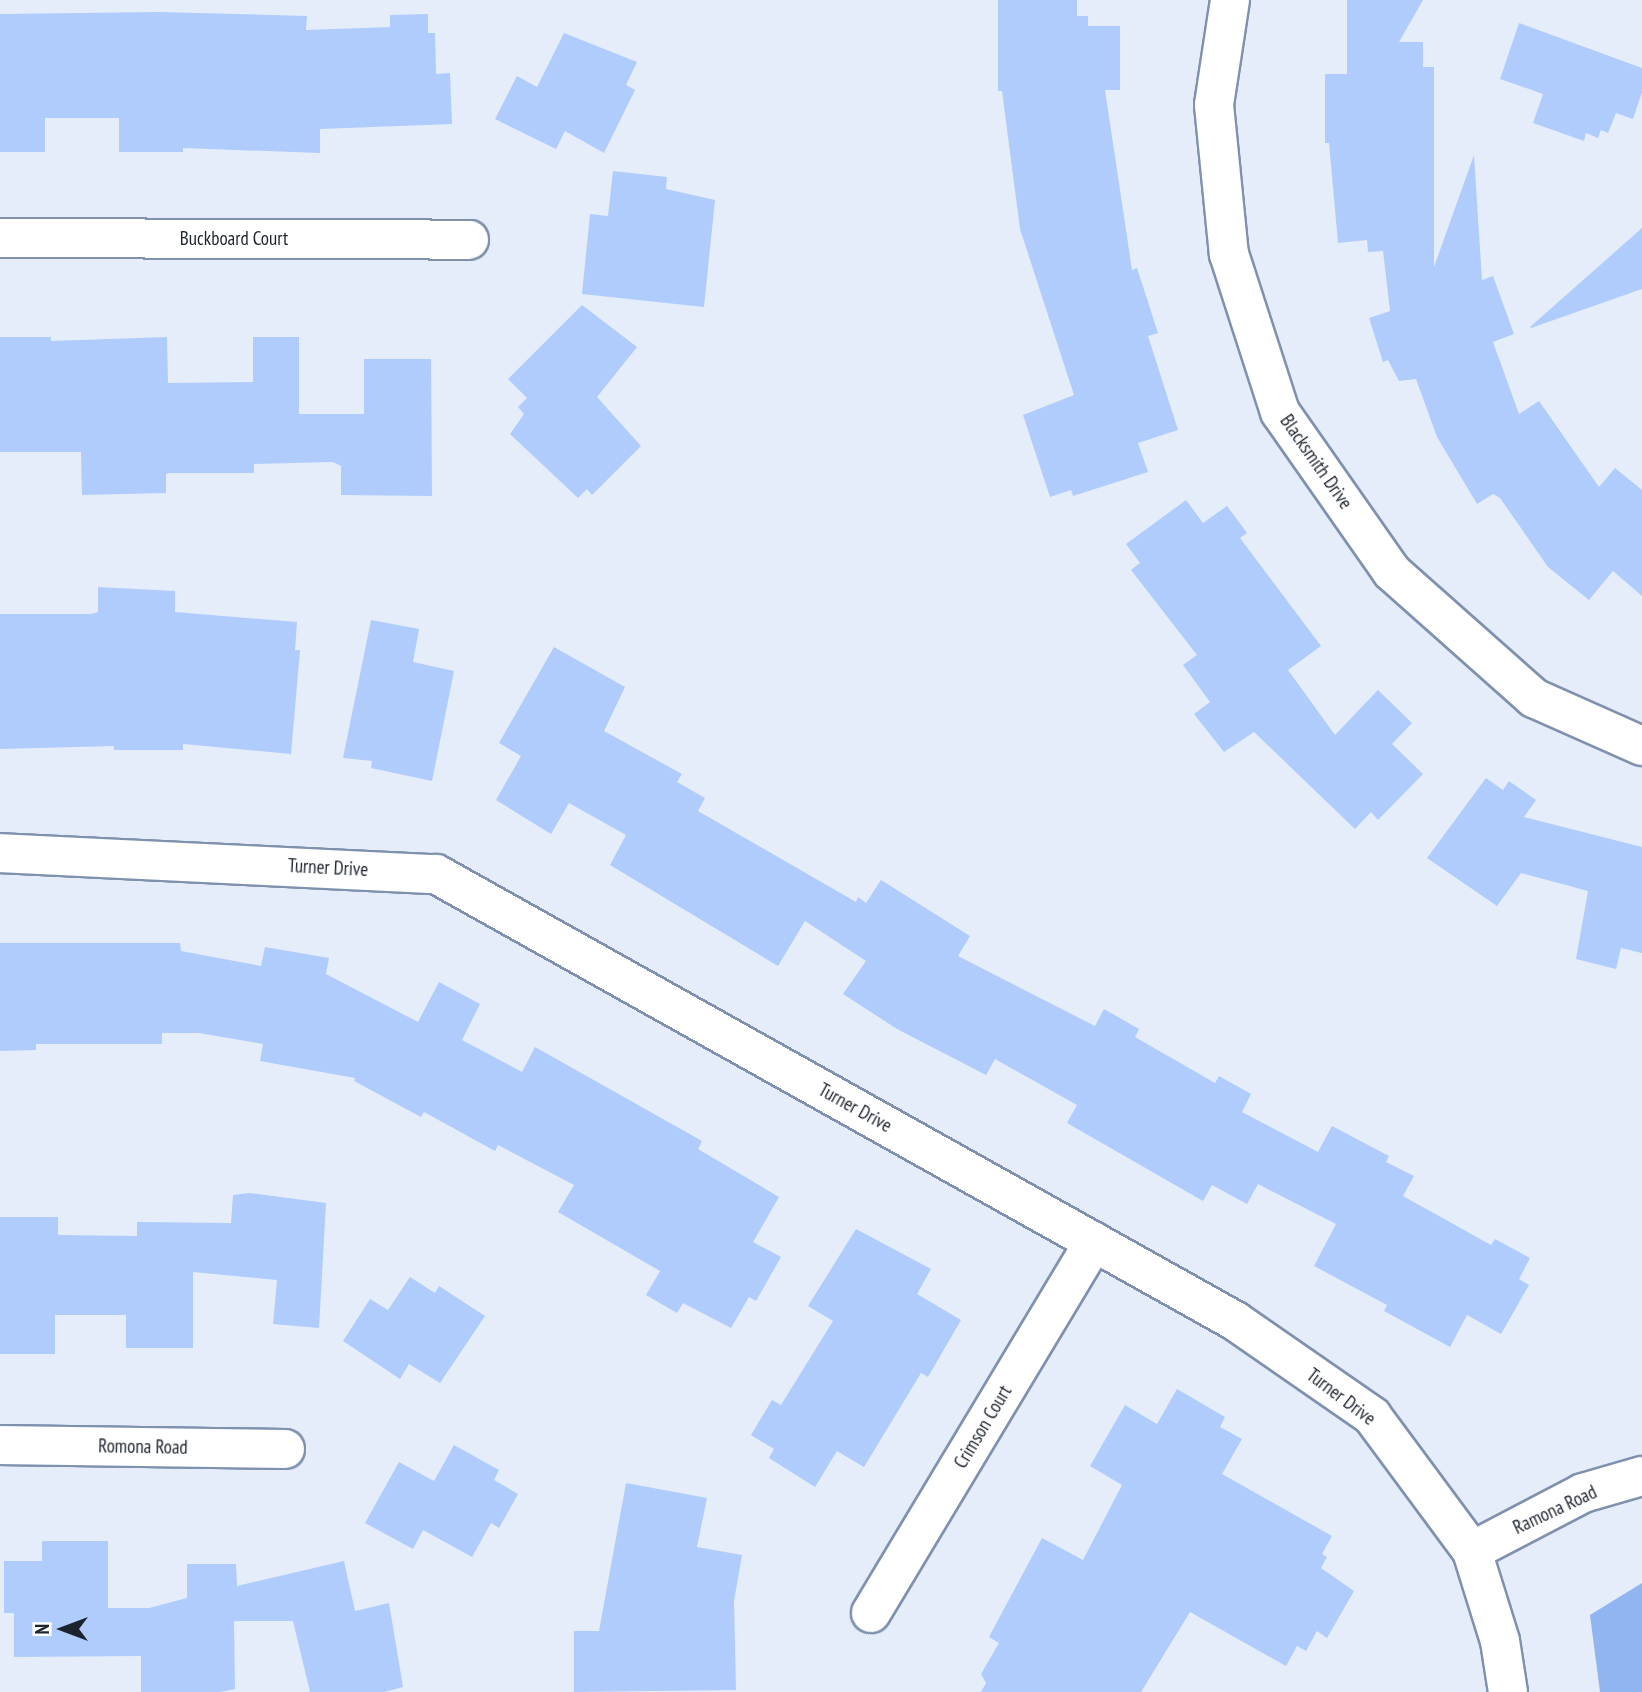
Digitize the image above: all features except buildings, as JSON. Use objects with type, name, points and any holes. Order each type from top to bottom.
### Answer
[{"type":"street","name":"Blacksmith Drive","points":[[1230,0],[1214,105],[1229,254],[1280,412],[1392,572],[1534,698],[1642,746]]},
{"type":"street","name":"Buckboard Court","points":[[0,238],[469,240]]},
{"type":"street","name":"Turner Drive","points":[[0,853],[436,874],[1235,1321],[1372,1416],[1472,1551],[1500,1641],[1508,1692]]},
{"type":"street","name":"Crimson Court","points":[[871,1612],[1094,1242]]},
{"type":"street","name":"Romona Road","points":[[0,1445],[285,1449]]},
{"type":"street","name":"Ramona Road","points":[[1472,1551],[1583,1493],[1642,1476]]},
{"type":"water","points":[[1642,1583],[1642,1692],[1600,1692],[1590,1615]]}]
